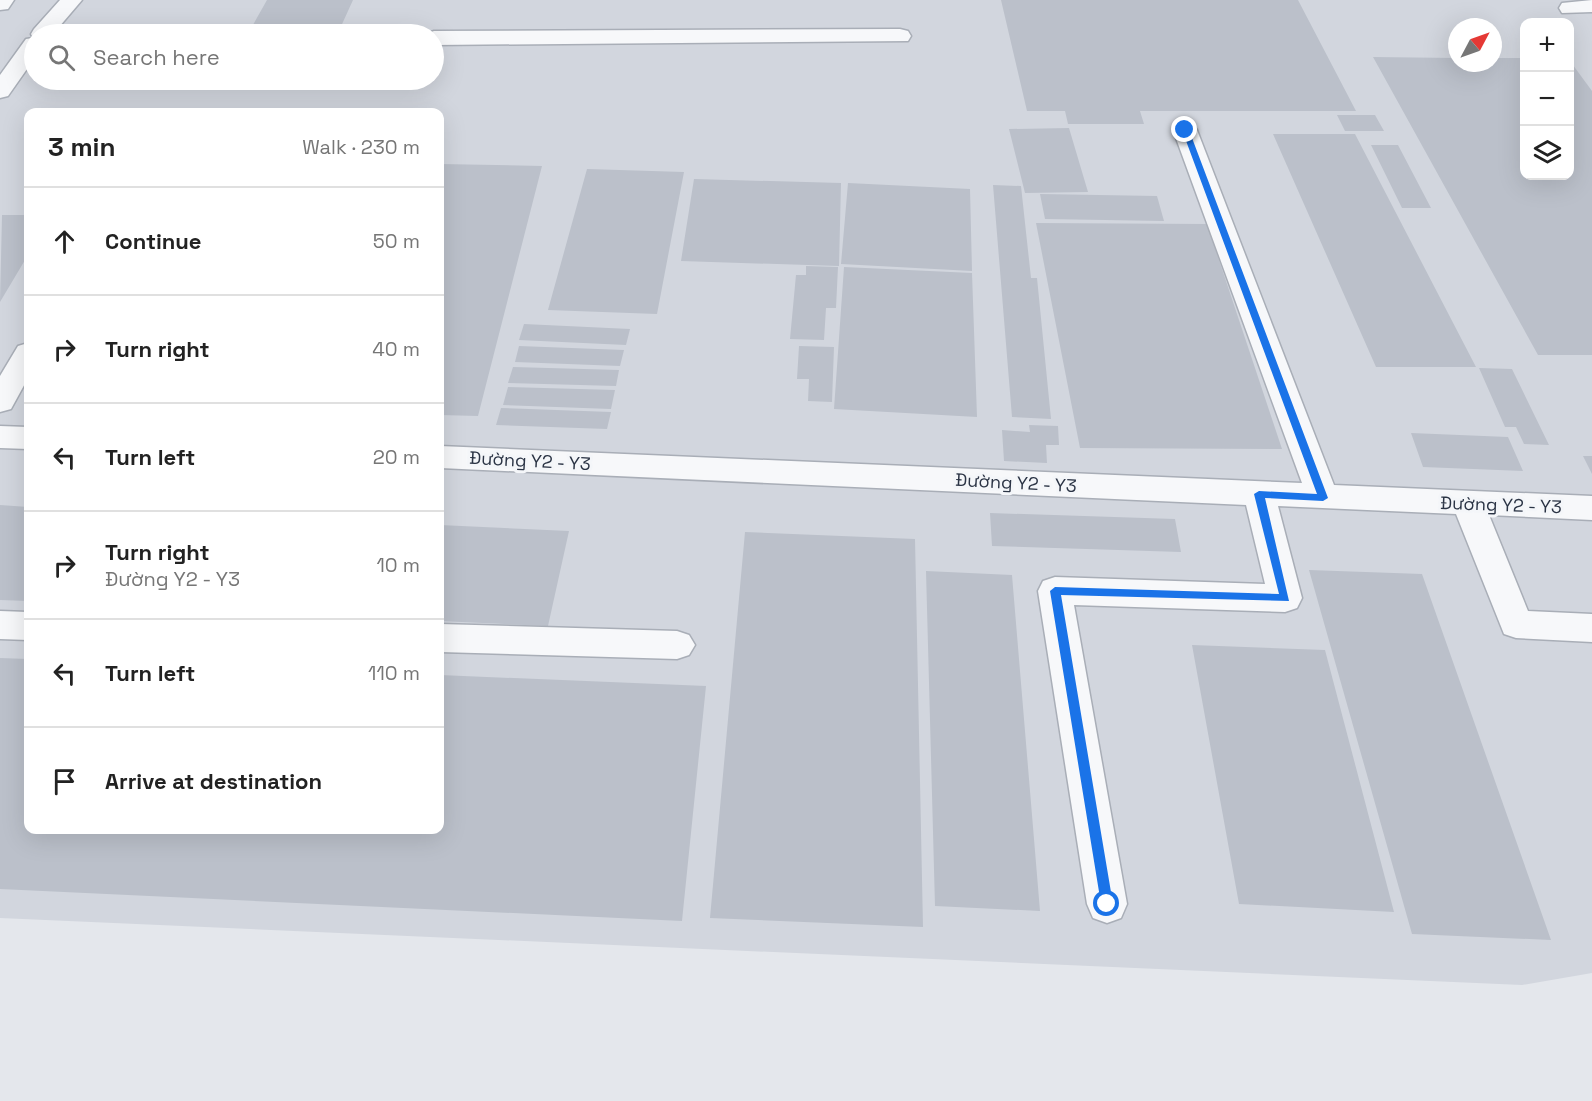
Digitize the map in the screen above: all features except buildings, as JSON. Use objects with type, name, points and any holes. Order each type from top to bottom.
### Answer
[{"type":"street","points":[[0,4],[3,0]]},
{"type":"street","points":[[51,24],[71,0]]},
{"type":"street","points":[[1570,8],[1592,6]]},
{"type":"street","points":[[444,38],[900,36]]},
{"type":"street","points":[[0,91],[24,58]]},
{"type":"street","points":[[1185,130],[1323,498]]},
{"type":"street","points":[[0,402],[24,360]]},
{"type":"street","points":[[0,437],[24,438]]},
{"type":"street","name":"Đường Y2 - Y3","points":[[444,457],[1323,498],[1592,508]]},
{"type":"street","points":[[1107,904],[1055,591],[1285,598],[1259,494]]},
{"type":"street","points":[[1468,504],[1516,624],[1592,628]]},
{"type":"street","points":[[0,625],[24,626]]},
{"type":"street","points":[[444,638],[677,645]]},
{"type":"shaded area","points":[[0,0],[1592,0],[1592,973],[1522,985],[0,918]]},
{"type":"route","points":[[1107,904],[1055,591],[1285,598],[1259,494],[1323,498],[1185,130]]}]
